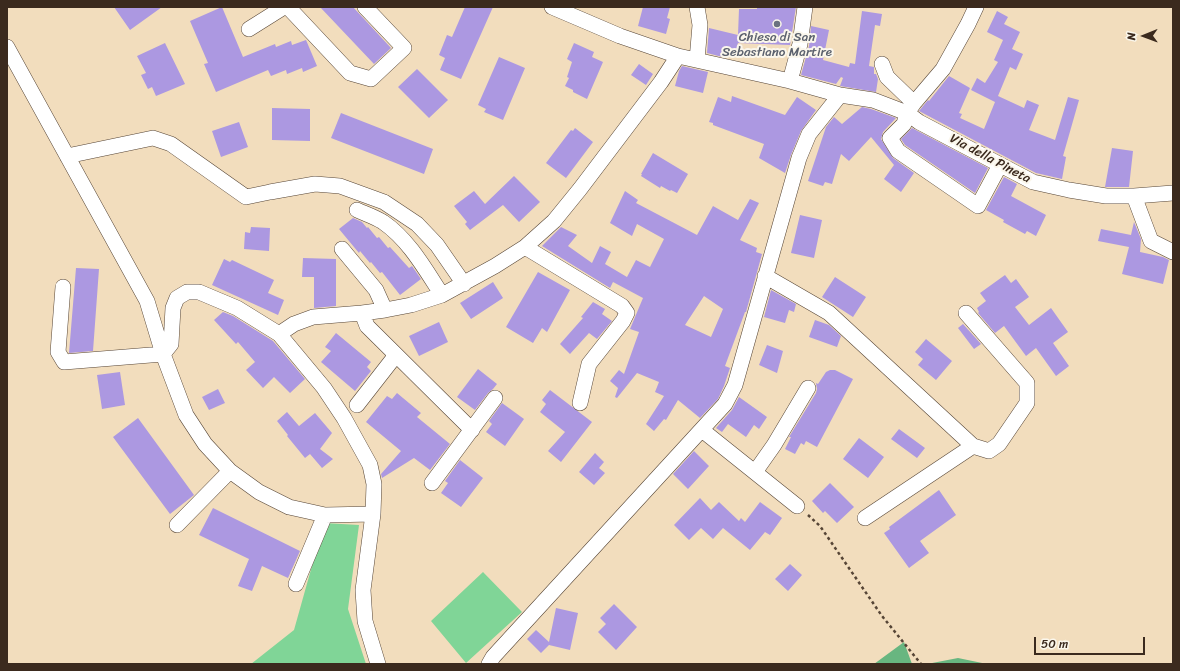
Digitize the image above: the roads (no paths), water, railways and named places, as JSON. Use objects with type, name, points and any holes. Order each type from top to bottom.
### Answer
[{"type":"street","points":[[249,29],[284,7]]},
{"type":"street","points":[[288,7],[350,73],[371,79],[404,48],[365,7]]},
{"type":"street","points":[[552,7],[620,36],[678,56],[790,81],[840,94],[910,108]]},
{"type":"street","points":[[697,7],[700,25],[697,60]]},
{"type":"street","points":[[790,81],[800,44],[804,7]]},
{"type":"street","points":[[976,7],[943,69],[910,108],[904,124],[890,138],[898,151],[978,206],[1000,165]]},
{"type":"street","points":[[7,47],[147,301],[163,354],[186,415],[205,444],[230,471],[259,492],[289,507],[325,515],[373,514]]},
{"type":"street","points":[[279,334],[294,324],[313,317],[362,314],[411,304],[442,295],[464,284],[525,247],[554,221],[580,190],[661,82],[678,56]]},
{"type":"street","points":[[882,64],[887,77],[910,108]]},
{"type":"street","points":[[489,664],[493,657],[725,404],[735,385],[799,158],[809,134],[840,94]]},
{"type":"street","name":"Via della Pineta","points":[[910,108],[919,122],[1034,182],[1106,196],[1134,196],[1173,193]]},
{"type":"street","points":[[67,156],[153,138],[171,144],[246,197],[315,184],[340,186],[384,202],[417,224],[437,245],[464,284]]},
{"type":"street","points":[[1134,196],[1152,241],[1173,252]]},
{"type":"street","points":[[357,210],[383,222],[402,239],[420,260],[442,295]]},
{"type":"street","points":[[525,247],[622,306],[627,313],[624,321],[589,364],[580,403]]},
{"type":"street","points":[[342,249],[376,290],[385,310]]},
{"type":"street","points":[[765,276],[829,313],[973,446],[990,451],[999,444],[1028,403],[1027,383],[966,313]]},
{"type":"street","points":[[63,288],[58,352],[64,362],[163,354],[171,344],[173,308],[178,298],[187,292],[199,292],[237,308],[279,334],[324,388],[344,418],[370,465],[374,484],[373,514],[363,590],[365,620],[378,664]]},
{"type":"street","points":[[362,314],[367,326],[472,430]]},
{"type":"street","points":[[356,405],[396,355]]},
{"type":"street","points":[[755,472],[774,445],[808,388]]},
{"type":"street","points":[[432,483],[495,398]]},
{"type":"street","points":[[702,430],[797,506]]},
{"type":"street","points":[[865,518],[973,446]]},
{"type":"street","points":[[177,525],[230,471]]},
{"type":"street","points":[[296,584],[325,515]]},
{"type":"place","name":"Chiesa di San Sebastiano Martire","points":[[777,24]]}]
